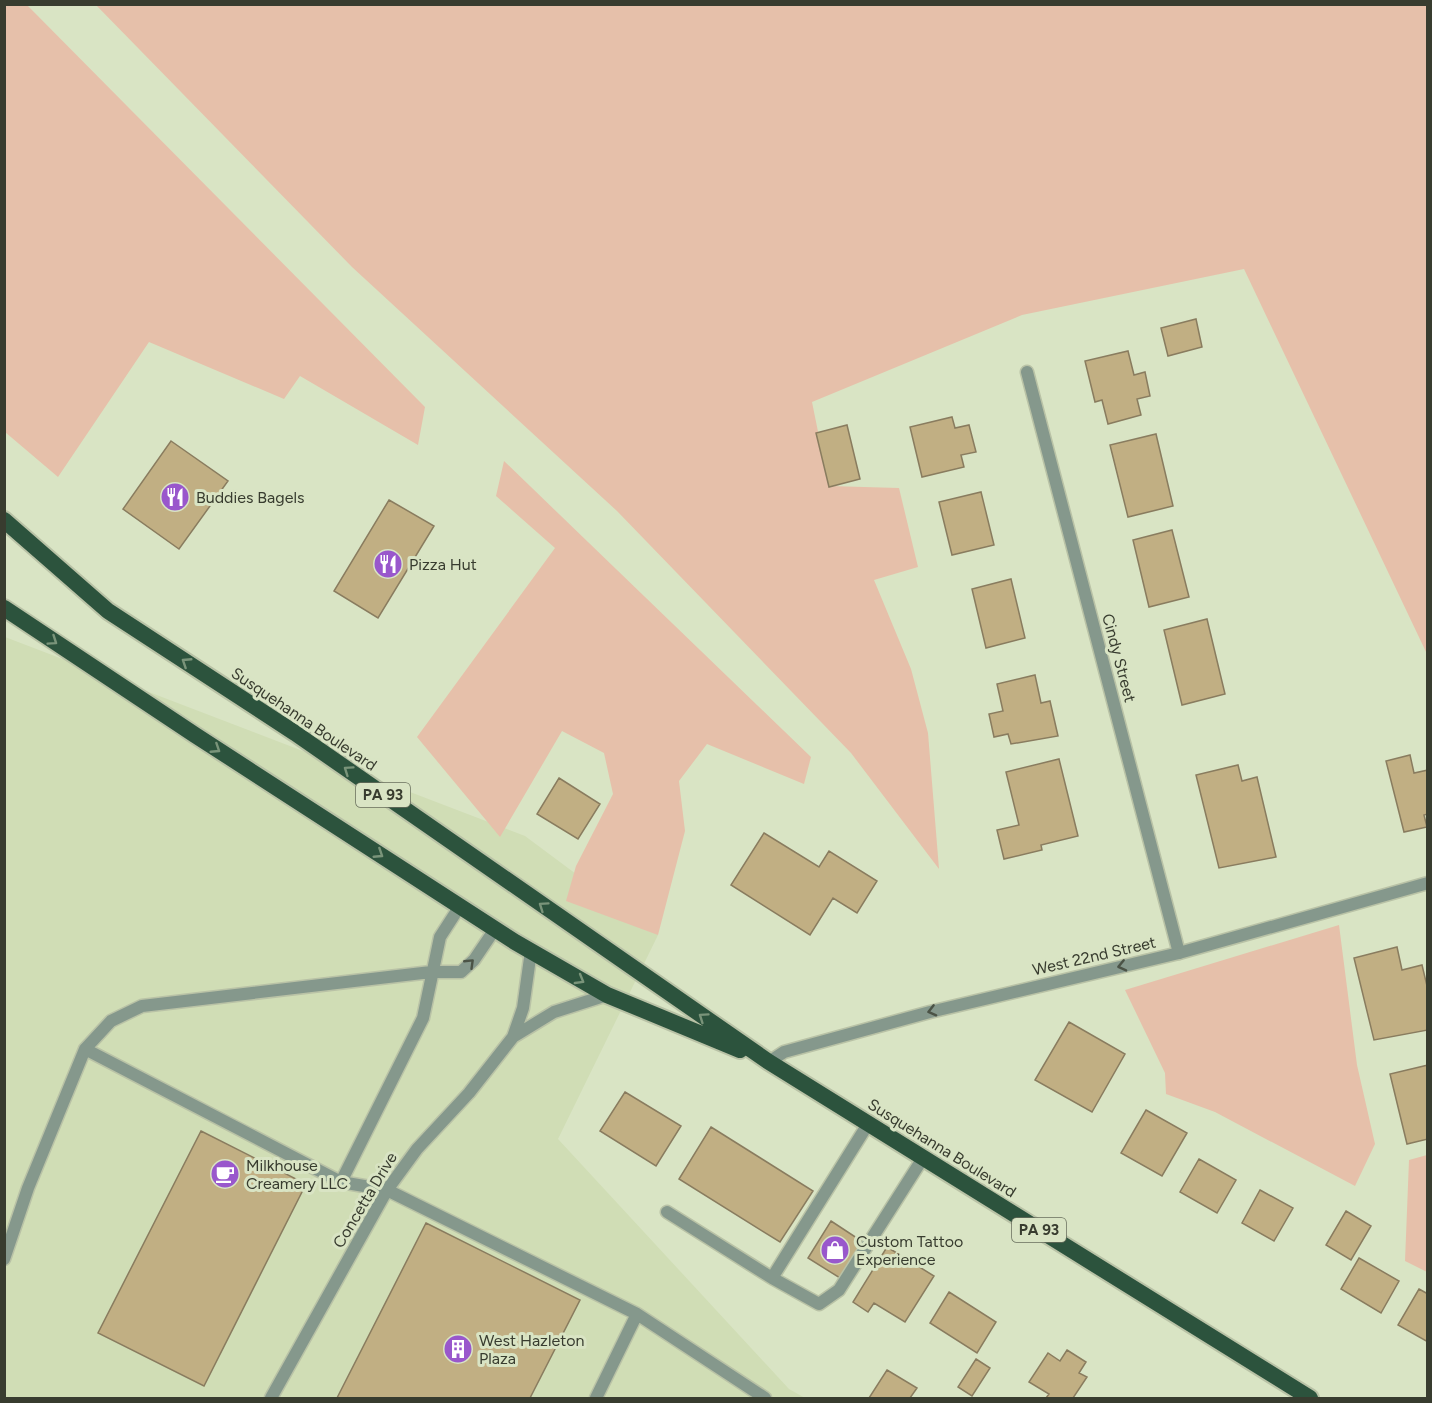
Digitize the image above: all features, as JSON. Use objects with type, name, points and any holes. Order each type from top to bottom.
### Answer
[{"type":"highway","name":"Susquehanna Boulevard","points":[[4,520],[108,611],[295,733],[769,1062],[1310,1398]]},
{"type":"highway","name":"Susquehanna Boulevard","points":[[4,608],[195,735],[531,951],[607,995],[769,1062]]},
{"type":"street","name":"Cindy Street","points":[[1027,372],[1179,953]]},
{"type":"street","name":"West 22nd Street","points":[[769,1062],[784,1052],[930,1012],[1179,953],[1428,883]]},
{"type":"street","points":[[341,1182],[423,1018],[440,937],[460,906]]},
{"type":"street","points":[[4,1258],[28,1188],[85,1049],[111,1022],[142,1006],[431,972],[461,972],[474,960],[495,929]]},
{"type":"street","name":"Concetta Drive","points":[[271,1398],[387,1190],[417,1149],[470,1093],[513,1037],[523,1008],[531,951]]},
{"type":"street","name":"Concetta Drive","points":[[513,1037],[554,1012],[607,995]]},
{"type":"street","points":[[85,1049],[341,1182],[387,1190],[637,1314],[765,1398]]},
{"type":"street","points":[[772,1278],[868,1124]]},
{"type":"street","points":[[667,1212],[772,1278],[819,1304],[838,1290],[924,1158]]},
{"type":"street","points":[[597,1398],[637,1314]]},
{"type":"shaded area","points":[[5,4],[27,5],[425,407],[418,445],[300,376],[284,399],[149,342],[58,477],[5,432]]},
{"type":"shaded area","points":[[96,5],[1427,5],[1427,654],[1244,269],[1022,315],[812,402],[829,486],[899,488],[918,567],[874,580],[911,669],[928,733],[939,869],[851,753],[617,511],[352,267]]},
{"type":"shaded area","points":[[504,461],[811,757],[804,784],[707,744],[679,781],[685,831],[658,935],[566,901],[576,866],[613,794],[604,753],[562,731],[500,837],[417,737],[555,548],[496,496]]},
{"type":"shaded area","points":[[5,637],[525,836],[658,935],[558,1139],[789,1389],[805,1398],[5,1398]]},
{"type":"shaded area","points":[[1339,925],[1357,1065],[1375,1144],[1355,1186],[1215,1112],[1166,1094],[1165,1073],[1125,990]]},
{"type":"shaded area","points":[[1428,1155],[1427,1272],[1405,1261],[1409,1160]]},
{"type":"building","points":[[1196,319],[1202,347],[1168,356],[1161,328]]},
{"type":"building","points":[[1128,351],[1134,375],[1145,372],[1150,396],[1137,399],[1141,415],[1108,424],[1102,400],[1095,402],[1085,361]]},
{"type":"building","points":[[952,417],[955,428],[969,425],[976,452],[961,455],[964,467],[922,477],[910,427]]},
{"type":"building","points":[[847,425],[860,479],[829,487],[816,433]]},
{"type":"building","points":[[1156,434],[1173,506],[1128,517],[1110,445]]},
{"type":"building","points":[[171,441],[228,481],[179,549],[123,509]]},
{"type":"building","points":[[981,492],[994,545],[952,555],[939,502]]},
{"type":"building","points":[[389,500],[434,526],[378,618],[334,591]]},
{"type":"building","points":[[1172,530],[1189,597],[1149,607],[1133,540]]},
{"type":"building","points":[[1011,579],[1025,638],[986,648],[972,589]]},
{"type":"building","points":[[1207,619],[1225,694],[1182,705],[1164,630]]},
{"type":"building","points":[[1035,675],[1041,703],[1050,701],[1058,736],[1011,744],[1008,734],[994,737],[989,714],[1003,711],[997,684]]},
{"type":"building","points":[[1410,755],[1414,773],[1428,770],[1428,814],[1424,815],[1427,827],[1404,832],[1386,761]]},
{"type":"building","points":[[1059,759],[1078,836],[1041,845],[1042,850],[1004,859],[997,830],[1019,825],[1006,772]]},
{"type":"building","points":[[1238,765],[1242,781],[1257,777],[1276,857],[1219,868],[1196,775]]},
{"type":"building","points":[[559,778],[600,804],[578,839],[537,814]]},
{"type":"building","points":[[764,833],[819,867],[829,851],[877,881],[857,913],[833,898],[810,935],[731,885]]},
{"type":"building","points":[[1397,947],[1402,970],[1422,965],[1428,990],[1428,1030],[1374,1040],[1354,958]]},
{"type":"building","points":[[1069,1022],[1125,1054],[1092,1112],[1035,1080]]},
{"type":"building","points":[[1428,1065],[1428,1139],[1407,1144],[1390,1074]]},
{"type":"building","points":[[625,1092],[681,1126],[656,1166],[600,1131]]},
{"type":"building","points":[[1146,1110],[1187,1133],[1162,1176],[1121,1153]]},
{"type":"building","points":[[711,1127],[813,1191],[780,1242],[679,1179]]},
{"type":"building","points":[[201,1131],[306,1184],[204,1386],[98,1333]]},
{"type":"building","points":[[1199,1159],[1236,1180],[1217,1213],[1180,1192]]},
{"type":"building","points":[[1260,1190],[1293,1208],[1274,1241],[1242,1223]]},
{"type":"building","points":[[1346,1211],[1371,1226],[1351,1260],[1326,1245]]},
{"type":"building","name":"Custom Tattoo Experience","points":[[831,1221],[863,1242],[840,1278],[808,1258]]},
{"type":"building","name":"West Hazleton Plaza","points":[[426,1223],[580,1300],[530,1398],[337,1398]]},
{"type":"building","points":[[887,1247],[934,1276],[905,1322],[874,1303],[868,1312],[853,1302]]},
{"type":"building","points":[[1359,1258],[1399,1281],[1381,1313],[1341,1289]]},
{"type":"building","points":[[1419,1289],[1428,1294],[1428,1342],[1398,1325]]},
{"type":"building","points":[[949,1292],[996,1322],[977,1353],[930,1323]]},
{"type":"building","points":[[1067,1350],[1086,1362],[1079,1373],[1087,1377],[1073,1398],[1046,1398],[1049,1394],[1029,1382],[1048,1353],[1060,1361]]},
{"type":"building","points":[[976,1359],[990,1368],[972,1396],[958,1387]]},
{"type":"building","points":[[887,1370],[917,1388],[910,1398],[869,1398]]},
{"type":"place","name":"Buddies Bagels","points":[[175,497]]},
{"type":"place","name":"Pizza Hut","points":[[388,564]]},
{"type":"place","name":"Milkhouse Creamery LLC","points":[[225,1174]]},
{"type":"place","name":"Custom Tattoo Experience","points":[[835,1250]]},
{"type":"place","name":"West Hazleton Plaza","points":[[458,1349]]}]
